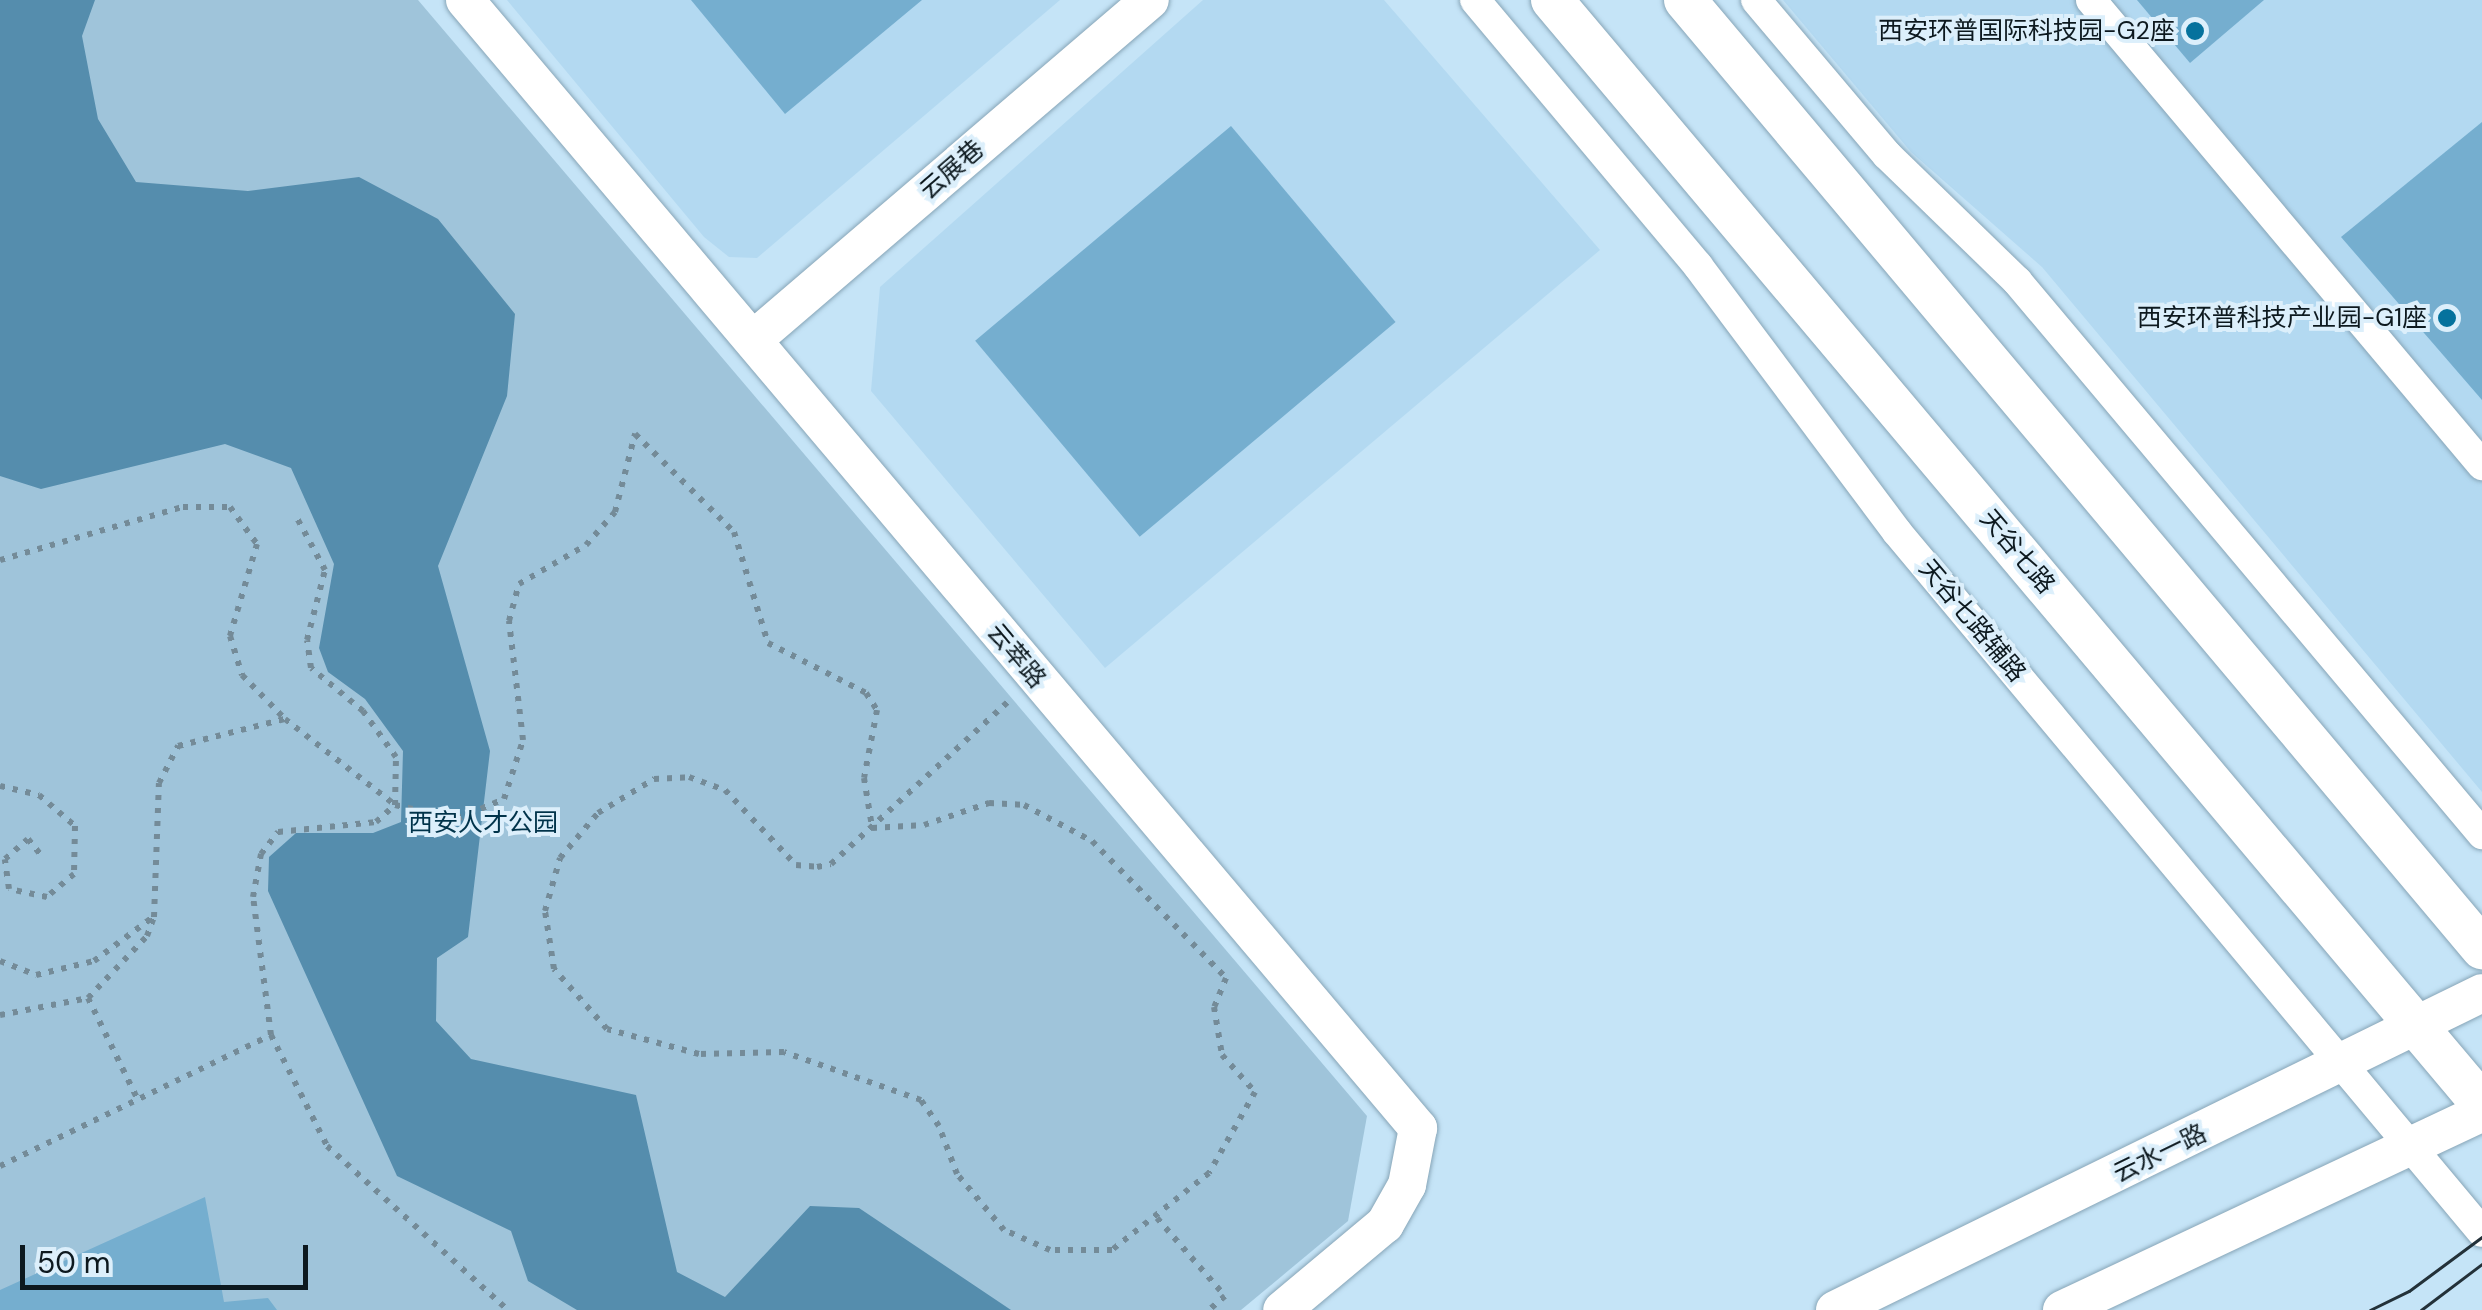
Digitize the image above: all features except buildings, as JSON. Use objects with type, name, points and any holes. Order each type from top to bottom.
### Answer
[{"type":"main road","name":"天谷七路","points":[[1552,0],[2482,1104]]},
{"type":"main road","points":[[1685,0],[2482,948]]},
{"type":"street","name":"云萃路","points":[[465,0],[1418,1128],[1407,1185],[1384,1224],[1282,1310]]},
{"type":"street","name":"云展巷","points":[[754,339],[1150,0]]},
{"type":"street","name":"天谷七路辅路","points":[[1475,0],[1698,266],[1897,532],[2482,1232]]},
{"type":"street","points":[[1756,0],[1887,154],[2017,281],[2482,834]]},
{"type":"street","points":[[2092,0],[2482,465]]},
{"type":"street","name":"云水一路","points":[[1835,1310],[2346,1065],[2482,993]]},
{"type":"street","points":[[2062,1310],[2482,1112]]},
{"type":"path","points":[[0,560],[183,507],[230,508],[257,544],[230,636],[242,675],[285,719],[395,805],[457,819],[504,799],[523,740],[509,620],[518,584],[586,546],[614,512],[635,434],[734,532],[768,643],[866,693],[878,710],[864,778],[872,828]]},
{"type":"path","points":[[297,518],[325,570],[307,640],[311,668],[363,712],[396,757],[395,805],[376,822],[278,832],[261,854],[254,898],[270,1034],[327,1146],[508,1310]]},
{"type":"path","points":[[872,828],[924,825],[989,803],[1024,805],[1092,842],[1226,978],[1214,1007],[1222,1055],[1255,1092],[1209,1173],[1112,1250],[1050,1250],[1004,1230],[956,1174],[939,1126],[921,1100],[784,1052],[700,1054],[608,1029],[554,970],[545,911],[560,858],[598,813],[654,780],[689,777],[725,790],[796,865],[831,864],[1035,678]]},
{"type":"path","points":[[0,1015],[88,998],[147,936],[154,917],[158,784],[178,746],[285,719]]},
{"type":"path","points":[[0,786],[39,796],[75,826],[74,874],[47,897],[9,889],[5,858],[28,839],[42,856]]},
{"type":"path","points":[[0,961],[36,975],[94,961],[154,917]]},
{"type":"path","points":[[88,998],[138,1100]]},
{"type":"path","points":[[0,1166],[270,1034]]},
{"type":"path","points":[[1157,1218],[1225,1296],[1209,1310]]},
{"type":"shaded area","points":[[0,0],[95,0],[82,36],[98,119],[136,182],[248,191],[359,177],[438,219],[515,314],[507,396],[438,566],[490,751],[468,937],[437,958],[436,1021],[471,1059],[636,1095],[677,1272],[725,1297],[810,1206],[859,1208],[1011,1310],[577,1310],[528,1281],[511,1231],[397,1176],[268,891],[269,857],[296,833],[373,833],[401,822],[403,751],[365,699],[328,672],[319,648],[334,564],[291,468],[225,444],[41,489],[0,476]]},
{"type":"shaded area","points":[[507,0],[1060,0],[757,258],[729,257],[704,237]]},
{"type":"shaded area","points":[[1203,0],[1384,0],[1600,250],[1105,668],[871,391],[880,287]]},
{"type":"shaded area","points":[[1783,0],[2482,0],[2482,792],[2042,267],[1911,152]]},
{"type":"green space","name":"西安人才公园","points":[[0,0],[418,0],[1367,1116],[1348,1221],[1241,1310],[0,1310]]},
{"type":"tram line","points":[[2370,1310],[2409,1291],[2482,1237]]},
{"type":"tram line","points":[[2421,1310],[2482,1264]]},
{"type":"place","name":"西安环普国际科技园-G2座","points":[[2195,31]]},
{"type":"place","name":"西安环普科技产业园-G1座","points":[[2447,318]]}]
